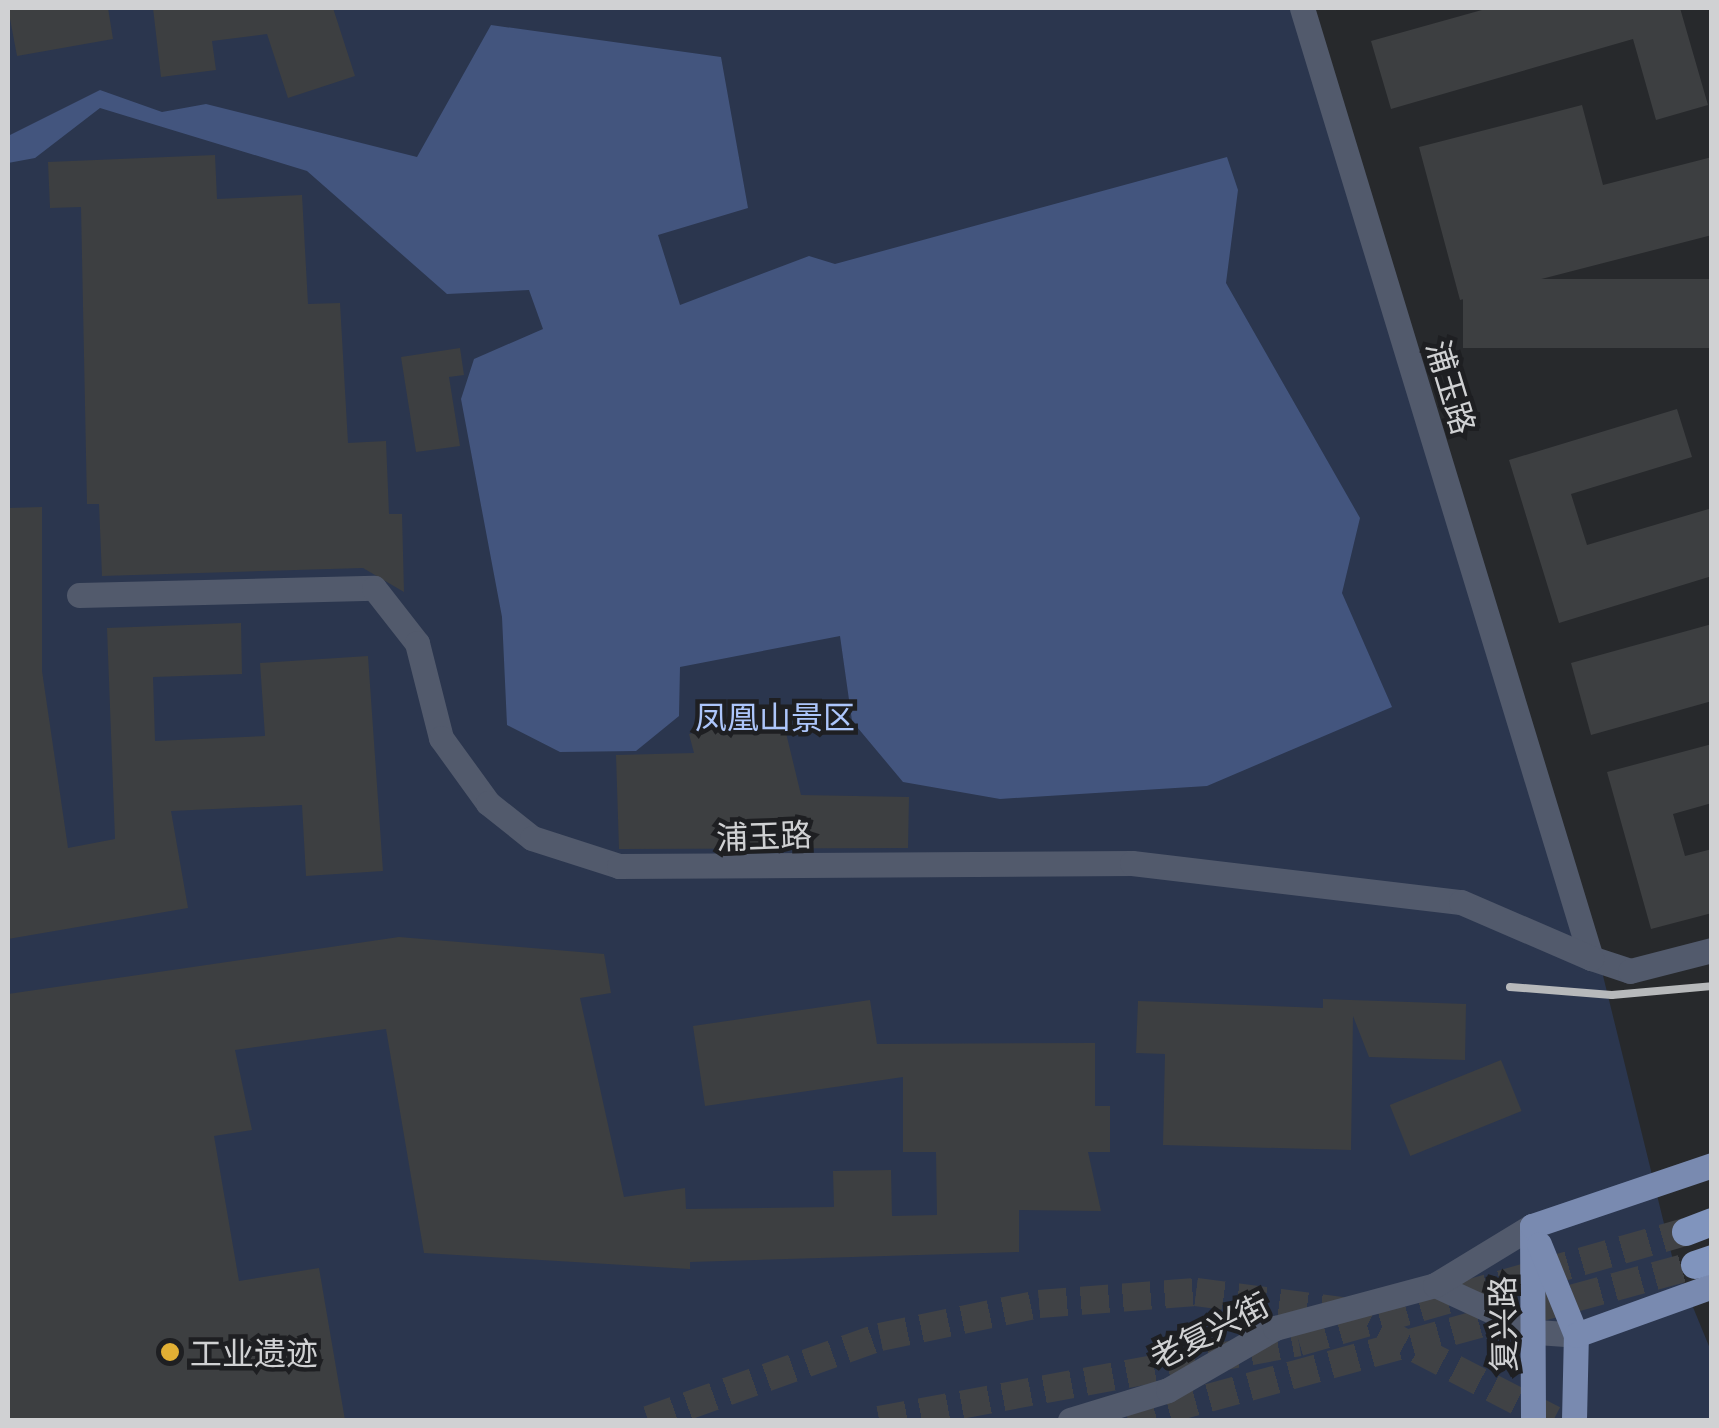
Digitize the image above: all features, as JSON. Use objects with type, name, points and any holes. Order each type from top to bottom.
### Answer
[{"type":"main road","points":[[1532,1226],[1712,1165]]},
{"type":"main road","name":"复兴路","points":[[1532,1226],[1537,1332],[1533,1420]]},
{"type":"main road","name":"复兴路","points":[[1532,1226],[1576,1336],[1574,1420]]},
{"type":"main road","points":[[1576,1336],[1706,1270]]},
{"type":"street","name":"浦玉路","points":[[1302,8],[1592,958]]},
{"type":"street","name":"浦玉路","points":[[79,595],[374,588],[417,643],[442,738],[488,803],[532,838],[620,866],[1132,863],[1460,902],[1630,971],[1712,950]]},
{"type":"street","name":"老复兴街","points":[[1070,1420],[1168,1390],[1275,1328],[1435,1285],[1532,1226]]},
{"type":"street","points":[[1435,1285],[1537,1332],[1576,1336]]},
{"type":"green space","name":"凤凰山景区","points":[[8,8],[1302,8],[1593,935],[1672,1256],[1711,1351],[1711,1420],[8,1420]]},
{"type":"shaded area","points":[[491,25],[721,57],[748,208],[658,235],[680,305],[809,256],[835,264],[1227,157],[1238,190],[1226,283],[1360,518],[1342,593],[1392,707],[1207,786],[1000,799],[903,782],[852,721],[840,636],[680,667],[679,716],[636,751],[560,752],[507,725],[502,617],[461,399],[474,359],[543,329],[529,290],[447,294],[307,171],[100,108],[35,158],[8,163],[8,136],[100,90],[162,112],[206,104],[417,157]]},
{"type":"building","points":[[8,8],[108,8],[113,39],[17,56]]},
{"type":"building","points":[[153,8],[333,8],[355,76],[288,98],[267,34],[212,41],[216,70],[161,77]]},
{"type":"building","points":[[1489,8],[1680,8],[1708,105],[1656,120],[1633,39],[1391,109],[1371,41]]},
{"type":"building","points":[[1582,105],[1603,185],[1712,157],[1712,235],[1460,300],[1419,147]]},
{"type":"building","points":[[215,155],[217,199],[302,195],[308,304],[340,303],[348,443],[386,441],[389,514],[402,514],[404,592],[363,568],[102,576],[99,504],[87,504],[81,207],[50,208],[48,162]]},
{"type":"building","points":[[1463,279],[1712,279],[1712,348],[1463,348]]},
{"type":"building","points":[[460,348],[464,375],[449,377],[460,446],[416,452],[401,357]]},
{"type":"building","points":[[1677,409],[1692,457],[1571,494],[1587,545],[1712,508],[1712,576],[1559,623],[1509,460]]},
{"type":"building","points":[[42,507],[42,671],[68,848],[115,839],[107,628],[241,623],[242,674],[153,677],[155,741],[265,736],[260,663],[368,656],[383,871],[306,876],[302,805],[171,811],[188,908],[8,939],[8,508]]},
{"type":"building","points":[[1712,624],[1712,701],[1591,735],[1571,663]]},
{"type":"building","points":[[781,712],[801,795],[909,797],[908,848],[619,849],[616,755],[694,753],[689,734]]},
{"type":"building","points":[[1712,744],[1712,803],[1673,814],[1685,856],[1712,849],[1712,913],[1651,929],[1607,772]]},
{"type":"building","points":[[399,937],[604,954],[611,993],[580,998],[624,1197],[685,1188],[686,1209],[834,1207],[833,1171],[891,1170],[892,1216],[937,1215],[936,1152],[903,1152],[903,1077],[705,1106],[693,1026],[870,1000],[877,1044],[1095,1043],[1095,1106],[1110,1106],[1110,1152],[1088,1152],[1101,1211],[1019,1210],[1019,1252],[690,1262],[690,1269],[424,1253],[386,1029],[235,1050],[252,1130],[214,1136],[239,1281],[319,1268],[345,1420],[8,1420],[8,994]]},
{"type":"building","points":[[1323,999],[1466,1004],[1465,1060],[1369,1057],[1353,1016],[1351,1150],[1163,1145],[1165,1054],[1136,1053],[1138,1001],[1323,1008]]},
{"type":"building","points":[[1501,1060],[1522,1111],[1410,1156],[1390,1105]]},
{"type":"tunnel","points":[[879,1420],[1299,1342],[1686,1232]]},
{"type":"tunnel","points":[[1128,1420],[1695,1265]]},
{"type":"tunnel","points":[[648,1420],[880,1337],[1039,1304],[1196,1292],[1343,1311],[1554,1420]]},
{"type":"railway","points":[[1510,987],[1612,995],[1712,986]]},
{"type":"place","name":"工业遗迹","points":[[170,1352]]}]
